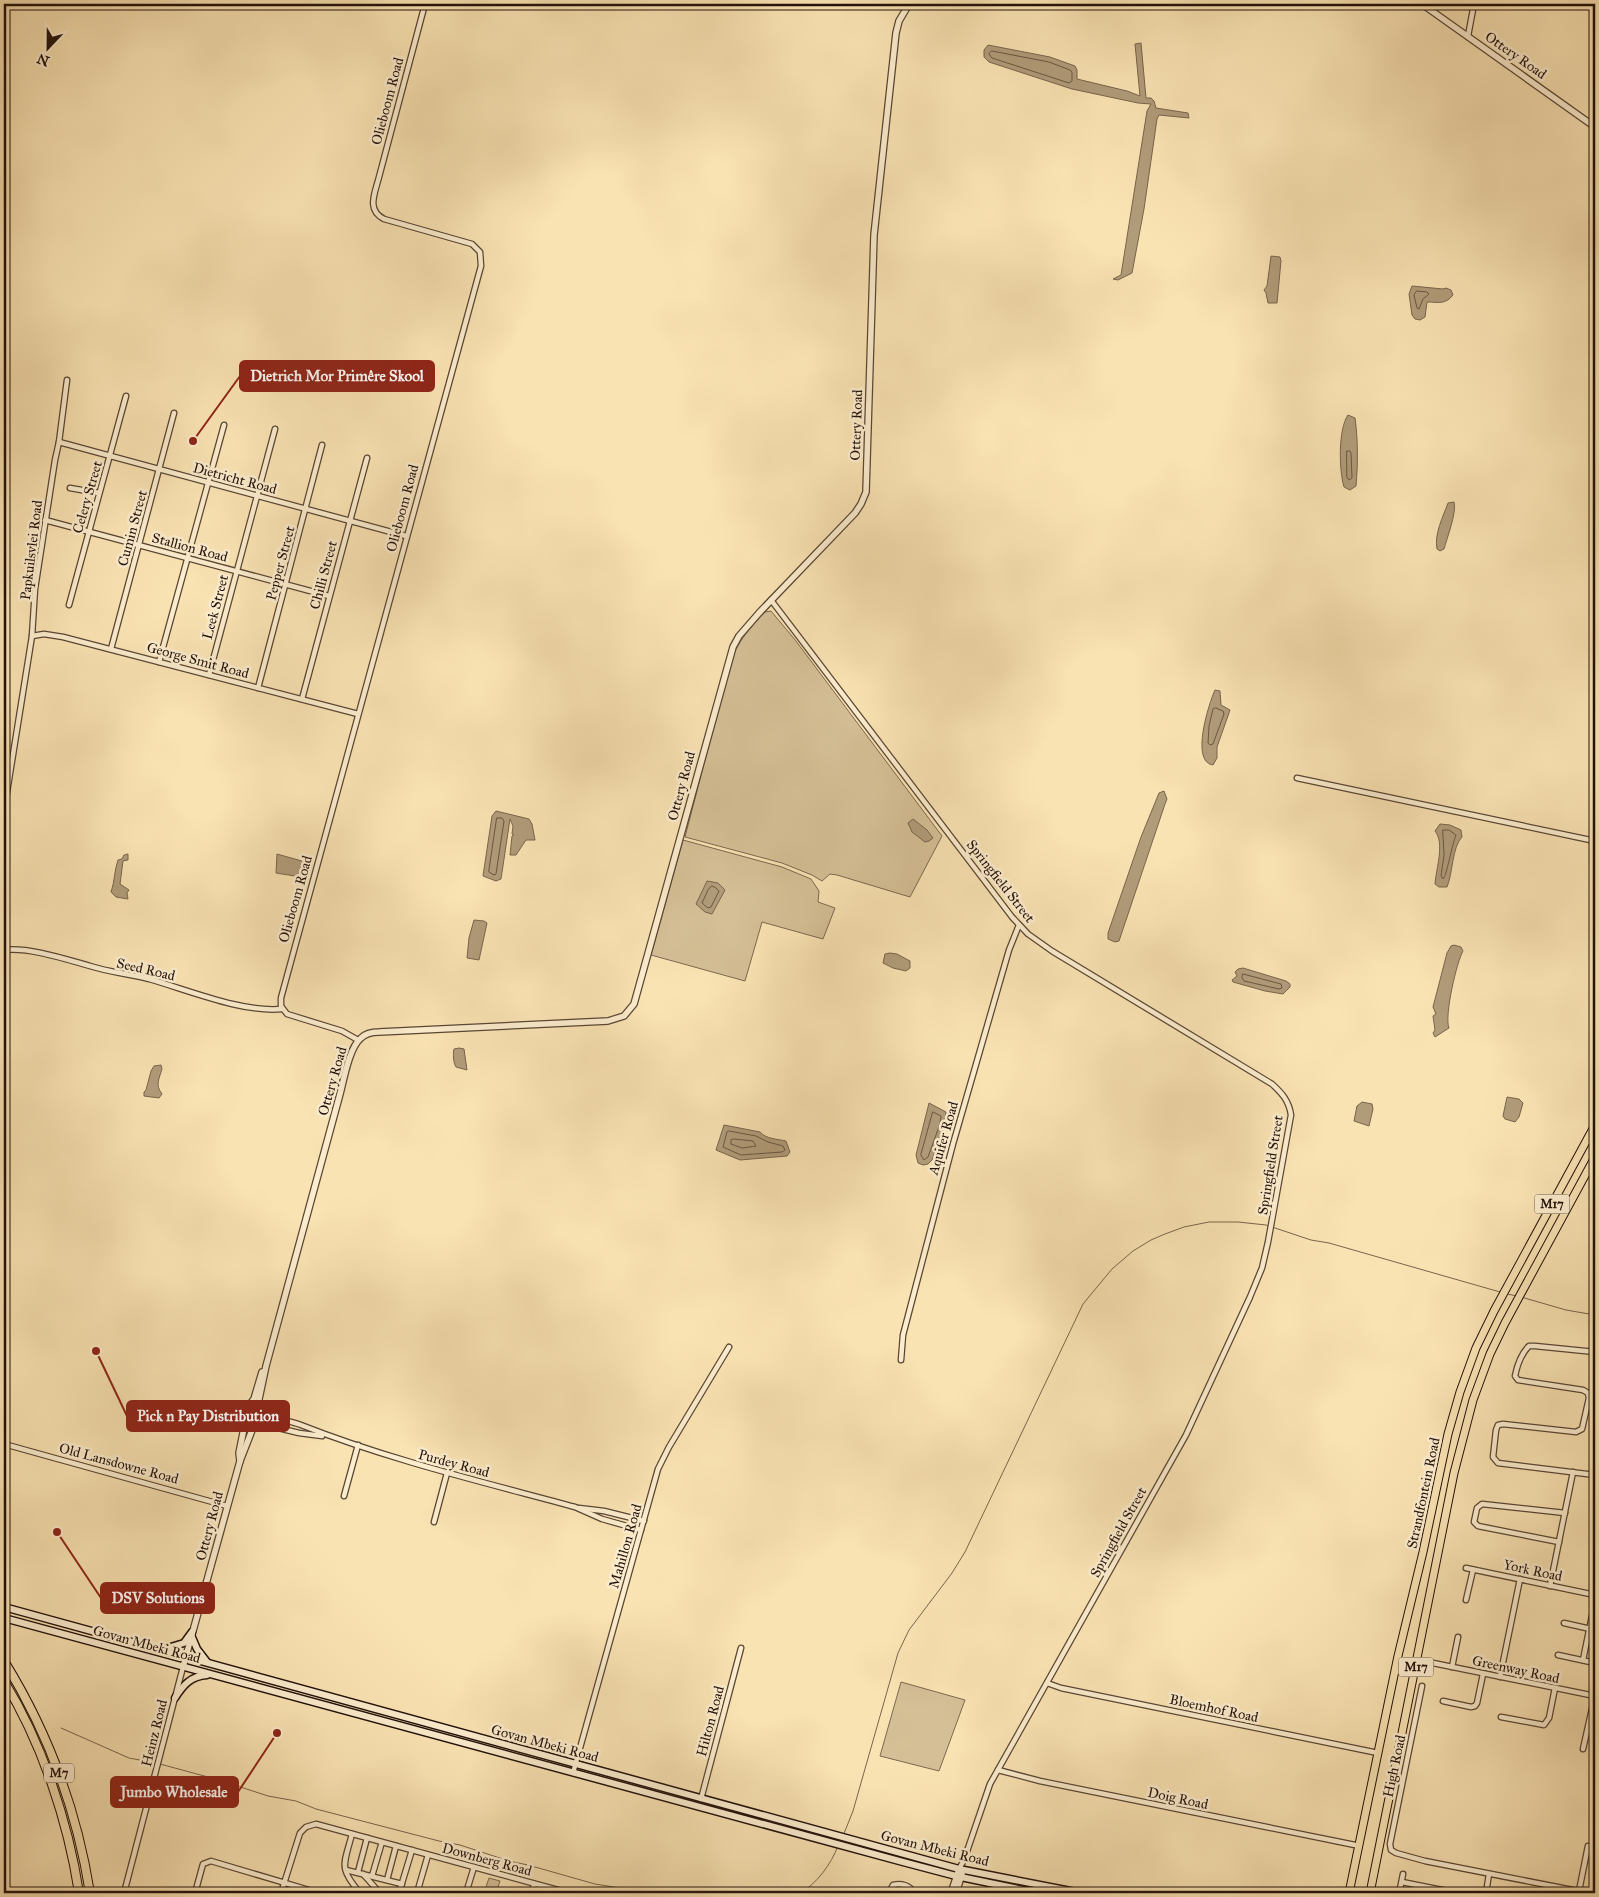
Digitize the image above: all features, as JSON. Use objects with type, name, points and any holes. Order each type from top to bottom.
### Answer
[{"type":"highway","name":"M7","points":[[4,1661],[31,1708],[60,1774],[78,1833],[90,1893]]},
{"type":"highway","name":"M7","points":[[4,1681],[35,1743],[60,1806],[68,1835],[79,1893]]},
{"type":"main road","name":"Strandfontein Road","points":[[1349,1893],[1452,1420],[1476,1348],[1499,1301],[1595,1126]]},
{"type":"main road","name":"Strandfontein Road","points":[[1370,1893],[1461,1442],[1473,1400],[1487,1362],[1513,1307],[1595,1157]]},
{"type":"main road","name":"Govan Mbeki Road","points":[[4,1607],[961,1869],[1081,1893]]},
{"type":"main road","name":"Govan Mbeki Road","points":[[4,1618],[958,1877],[1038,1893]]},
{"type":"main road","points":[[161,1650],[180,1645],[192,1633],[197,1650],[208,1663]]},
{"type":"main road","points":[[175,1698],[183,1686],[190,1680],[198,1676],[210,1675]]},
{"type":"street","name":"Olieboom Road","points":[[282,1009],[280,1002],[283,984],[481,259],[480,252],[472,244],[384,219],[375,213],[373,209],[373,198],[425,4]]},
{"type":"street","name":"Ottery Road","points":[[260,1411],[259,1399],[266,1366],[345,1078],[358,1040],[368,1034],[379,1032],[608,1021],[620,1018],[628,1013],[634,1004],[639,993],[730,652],[739,636],[771,600],[855,513],[866,492],[875,224],[896,33],[899,21],[909,4]]},
{"type":"street","name":"Ottery Road","points":[[1422,4],[1595,127]]},
{"type":"street","points":[[1468,36],[1474,4]]},
{"type":"street","name":"Papkuilsvlei Road","points":[[4,811],[32,636],[35,589],[67,380]]},
{"type":"street","name":"Celery Street","points":[[69,605],[126,396]]},
{"type":"street","name":"Cumin Street","points":[[111,649],[174,413]]},
{"type":"street","points":[[159,662],[224,425]]},
{"type":"street","name":"Leek Street","points":[[209,675],[275,429]]},
{"type":"street","name":"Dietricht Road","points":[[59,442],[406,536]]},
{"type":"street","name":"Pepper Street","points":[[258,688],[322,445]]},
{"type":"street","name":"Chilli Street","points":[[302,699],[367,458]]},
{"type":"street","points":[[70,488],[100,493]]},
{"type":"street","name":"Stallion Road","points":[[45,520],[329,596]]},
{"type":"street","name":"Springfield Street","points":[[771,600],[1019,925],[1028,934],[1052,951],[1255,1073],[1280,1091],[1287,1101],[1291,1115],[1265,1258],[1250,1297],[1186,1435],[998,1770],[986,1795],[961,1869]]},
{"type":"street","name":"George Smit Road","points":[[32,636],[52,635],[111,649],[358,714]]},
{"type":"street","points":[[1298,778],[1595,841]]},
{"type":"street","name":"Aquifer Road","points":[[901,1360],[903,1335],[944,1176],[1009,950],[1019,925]]},
{"type":"street","name":"Seed Road","points":[[4,950],[32,952],[109,972],[140,977],[170,987],[261,1009],[282,1009]]},
{"type":"street","points":[[282,1009],[292,1016],[342,1032],[358,1040]]},
{"type":"street","points":[[1595,1352],[1535,1346],[1530,1346],[1525,1350],[1516,1370],[1515,1376],[1518,1380],[1583,1390],[1588,1393],[1589,1398],[1582,1429],[1576,1432],[1498,1425],[1494,1460],[1498,1463],[1595,1475]]},
{"type":"street","name":"Mahillon Road","points":[[573,1772],[662,1461],[729,1347]]},
{"type":"street","name":"Ottery Road","points":[[248,1407],[254,1399],[266,1366]]},
{"type":"street","points":[[254,1406],[260,1411],[262,1417],[256,1424],[245,1423],[242,1414],[248,1407],[254,1406]]},
{"type":"street","name":"Purdey Road","points":[[260,1411],[299,1424],[329,1437]]},
{"type":"street","name":"Ottery Road","points":[[240,1460],[239,1453],[245,1423]]},
{"type":"street","name":"Ottery Road","points":[[183,1667],[240,1460],[256,1424]]},
{"type":"street","name":"Purdey Road","points":[[256,1424],[329,1437],[358,1445],[385,1456],[447,1473],[575,1507],[604,1511],[644,1522]]},
{"type":"street","name":"Old Lansdowne Road","points":[[4,1444],[227,1506]]},
{"type":"street","points":[[344,1496],[358,1445]]},
{"type":"street","points":[[1550,1586],[1573,1472]]},
{"type":"street","points":[[434,1522],[447,1473]]},
{"type":"street","points":[[1558,1542],[1478,1526],[1474,1522],[1474,1516],[1476,1508],[1482,1504],[1565,1513]]},
{"type":"street","name":"Purdey Road","points":[[575,1507],[602,1519],[641,1530]]},
{"type":"street","name":"York Road","points":[[1466,1568],[1595,1595]]},
{"type":"street","points":[[1466,1600],[1473,1570]]},
{"type":"street","points":[[1500,1677],[1520,1579]]},
{"type":"street","points":[[1583,1660],[1592,1629],[1595,1601]]},
{"type":"street","points":[[1564,1623],[1592,1629]]},
{"type":"street","points":[[1452,1667],[1458,1637]]},
{"type":"street","name":"Hilton Road","points":[[701,1799],[741,1648]]},
{"type":"street","points":[[1558,1656],[1595,1663]]},
{"type":"street","name":"Greenway Road","points":[[1433,1663],[1595,1696]]},
{"type":"street","name":"Heinz Road","points":[[124,1893],[183,1667]]},
{"type":"street","points":[[1443,1701],[1471,1707],[1475,1706],[1483,1674]]},
{"type":"street","name":"Bloemhof Road","points":[[1047,1683],[1061,1688],[1378,1753]]},
{"type":"street","name":"High Road","points":[[1422,1686],[1390,1844],[1392,1851],[1425,1861],[1489,1874]]},
{"type":"street","points":[[1501,1718],[1544,1725],[1549,1718],[1555,1688]]},
{"type":"street","points":[[1583,1750],[1595,1696]]},
{"type":"street","name":"Doig Road","points":[[998,1770],[1040,1781],[1355,1845]]},
{"type":"street","name":"Downberg Road","points":[[284,1882],[299,1836],[306,1827],[316,1824],[569,1893]]},
{"type":"street","points":[[352,1834],[344,1866],[348,1878],[360,1893]]},
{"type":"street","points":[[360,1873],[367,1838]]},
{"type":"street","points":[[372,1876],[382,1842]]},
{"type":"street","points":[[387,1880],[396,1846]]},
{"type":"street","points":[[1579,1891],[1588,1846]]},
{"type":"street","points":[[399,1893],[412,1850]]},
{"type":"street","name":"Downberg Road","points":[[417,1893],[428,1855]]},
{"type":"street","points":[[194,1893],[203,1864],[208,1862],[319,1893]]},
{"type":"street","points":[[466,1893],[474,1867]]},
{"type":"street","points":[[951,1893],[961,1869]]},
{"type":"street","points":[[346,1870],[402,1884]]},
{"type":"street","points":[[360,1873],[380,1893]]},
{"type":"street","points":[[1400,1889],[1403,1874]]},
{"type":"street","points":[[1486,1893],[1489,1874],[1588,1893]]},
{"type":"street","points":[[956,1893],[958,1877]]},
{"type":"street","points":[[281,1893],[284,1882]]},
{"type":"street","points":[[1402,1882],[1457,1893]]},
{"type":"street","points":[[532,1893],[534,1884]]},
{"type":"street","points":[[889,1893],[893,1884],[899,1884],[909,1887],[914,1893]]},
{"type":"street","points":[[544,1893],[546,1887]]},
{"type":"shaded area","points":[[771,611],[796,641],[942,836],[910,897],[837,875],[830,874],[822,881],[782,863],[685,837],[731,660],[741,640],[765,612]]},
{"type":"shaded area","points":[[683,840],[782,867],[811,879],[819,891],[818,902],[835,908],[823,939],[762,922],[745,981],[651,955]]},
{"type":"shaded area","points":[[901,1682],[965,1700],[939,1771],[880,1756]]},
{"type":"shaded area","points":[[489,1878],[500,1881],[496,1893],[484,1893]]},
{"type":"water","points":[[1141,43],[1146,98],[1151,98],[1154,101],[1156,108],[1188,113],[1189,118],[1159,115],[1157,119],[1144,209],[1132,273],[1118,280],[1113,279],[1121,275],[1147,111],[1151,104],[1072,89],[989,62],[984,57],[984,50],[988,45],[1050,57],[1075,66],[1077,79],[1140,96],[1135,44]]},
{"type":"water","points":[[1271,256],[1280,257],[1281,261],[1277,303],[1268,303],[1264,290],[1267,286]]},
{"type":"water","points":[[1412,286],[1446,288],[1451,290],[1453,295],[1444,302],[1427,302],[1425,317],[1420,320],[1415,319],[1412,315],[1409,294]]},
{"type":"water","points":[[1348,415],[1355,418],[1357,443],[1356,486],[1350,490],[1344,487],[1340,461],[1342,430]]},
{"type":"water","points":[[1454,502],[1455,506],[1451,525],[1444,549],[1440,551],[1437,549],[1436,543],[1440,526],[1448,503]]},
{"type":"water","points":[[1215,690],[1220,691],[1221,705],[1230,710],[1217,747],[1217,758],[1213,765],[1206,761],[1202,743],[1203,731]]},
{"type":"water","points":[[1164,791],[1167,799],[1119,941],[1115,942],[1108,939],[1108,933],[1141,837],[1159,793]]},
{"type":"water","points":[[496,811],[529,819],[532,824],[535,840],[526,840],[516,855],[510,855],[512,836],[514,835],[512,834],[513,826],[510,819],[501,879],[496,881],[483,876],[492,816]]},
{"type":"water","points":[[913,819],[927,830],[933,838],[925,842],[912,832],[908,823]]},
{"type":"water","points":[[1440,824],[1450,825],[1461,830],[1462,837],[1456,847],[1447,887],[1439,887],[1435,884],[1440,849],[1438,836],[1435,831]]},
{"type":"water","points":[[128,854],[128,860],[123,861],[120,884],[129,890],[127,893],[128,899],[116,897],[111,892],[118,860]]},
{"type":"water","points":[[277,854],[302,861],[304,869],[301,877],[276,873]]},
{"type":"water","points":[[707,881],[718,883],[725,890],[712,914],[705,912],[696,904]]},
{"type":"water","points":[[474,920],[487,923],[479,960],[467,958],[469,938]]},
{"type":"water","points":[[1451,946],[1461,947],[1463,951],[1452,989],[1448,1012],[1449,1028],[1435,1037],[1433,1033],[1435,1030],[1433,1016],[1436,1014],[1433,1007],[1447,953]]},
{"type":"water","points":[[885,954],[897,954],[910,961],[910,968],[906,971],[883,963]]},
{"type":"water","points":[[1243,968],[1286,981],[1290,984],[1290,987],[1283,994],[1233,982],[1232,980],[1237,976],[1235,972]]},
{"type":"water","points":[[454,1049],[464,1049],[467,1070],[455,1065],[453,1058]]},
{"type":"water","points":[[161,1065],[162,1069],[158,1085],[162,1094],[159,1098],[144,1096],[151,1071],[154,1066]]},
{"type":"water","points":[[1507,1097],[1519,1099],[1523,1103],[1519,1117],[1515,1122],[1505,1119],[1503,1116]]},
{"type":"water","points":[[1362,1102],[1372,1104],[1373,1109],[1369,1126],[1354,1121],[1357,1106]]},
{"type":"water","points":[[929,1103],[946,1112],[945,1125],[932,1160],[928,1164],[923,1165],[918,1163],[916,1155]]},
{"type":"water","points":[[724,1125],[760,1132],[768,1137],[786,1141],[790,1152],[787,1156],[740,1160],[716,1150]]},
{"type":"waterway","points":[[843,1836],[853,1811],[898,1653],[909,1630],[952,1573],[965,1552],[1083,1304],[1112,1269],[1133,1251],[1165,1234],[1184,1227],[1209,1222],[1238,1222],[1266,1225],[1311,1240],[1329,1243],[1500,1292]]},
{"type":"waterway","points":[[1507,1294],[1517,1296]]},
{"type":"waterway","points":[[1521,1297],[1566,1310],[1595,1315]]},
{"type":"waterway","points":[[61,1728],[129,1758],[156,1763]]},
{"type":"waterway","points":[[160,1764],[268,1796],[296,1801],[316,1809],[460,1845],[509,1861],[595,1884],[637,1893]]},
{"type":"waterway","points":[[800,1893],[823,1873],[832,1860],[838,1846]]},
{"type":"place","name":"Dietrich Mor Primêre Skool","points":[[193,441]]},
{"type":"place","name":"Pick n Pay Distribution","points":[[96,1351]]},
{"type":"place","name":"DSV Solutions","points":[[57,1532]]},
{"type":"place","name":"Jumbo Wholesale","points":[[277,1733]]}]
